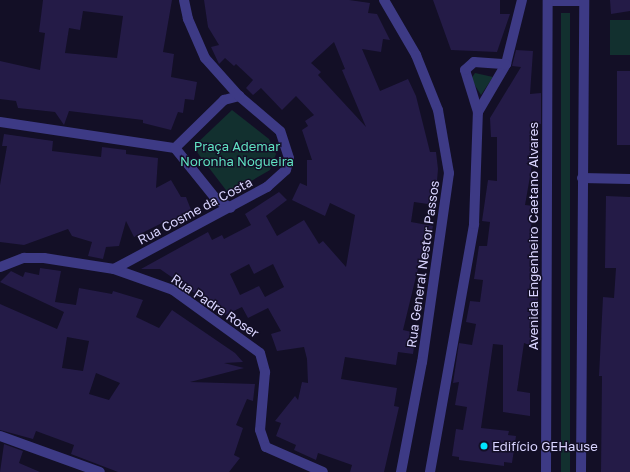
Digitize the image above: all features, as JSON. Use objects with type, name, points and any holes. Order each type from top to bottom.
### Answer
[{"type":"street","name":"Rua Cosme da Costa","points":[[114,269],[231,208],[267,187],[286,170],[289,158],[280,131],[239,96],[205,58],[188,19],[184,0]]},
{"type":"street","name":"Rua General Nestor Passos","points":[[384,0],[416,55],[438,110],[449,173],[422,362],[401,472]]},
{"type":"street","points":[[478,112],[506,64],[522,0]]},
{"type":"street","points":[[548,1],[584,1],[581,472]]},
{"type":"street","name":"Avenida Engenheiro Caetano Alvares","points":[[546,472],[548,1]]},
{"type":"street","points":[[430,472],[474,224],[478,112],[466,67],[474,62],[506,64]]},
{"type":"street","points":[[175,148],[224,100],[239,96]]},
{"type":"street","points":[[0,122],[175,148],[216,199],[231,208]]},
{"type":"street","points":[[582,178],[630,179]]},
{"type":"street","name":"Rua Padre Roser","points":[[0,267],[24,258],[44,258],[114,269],[173,290],[254,346],[264,366],[260,430],[263,443],[279,454],[323,472]]},
{"type":"street","points":[[0,436],[100,472]]},
{"type":"green space","points":[[561,13],[570,13],[570,472],[561,472]]},
{"type":"green space","points":[[610,20],[630,20],[630,55],[610,55]]},
{"type":"green space","points":[[475,73],[493,77],[481,95],[471,79]]},
{"type":"green space","name":"Praça Ademar Noronha Nogueira","points":[[232,110],[269,139],[276,154],[270,170],[229,194],[193,147]]},
{"type":"building","points":[[43,0],[172,0],[163,52],[174,54],[171,77],[197,82],[194,100],[185,99],[183,113],[178,112],[171,130],[143,123],[143,120],[69,111],[64,125],[55,112],[18,108],[16,101],[0,99],[0,61],[40,70],[45,33],[39,32]],"holes":[[[83,11],[123,16],[117,58],[65,53],[69,28],[80,30]]]},
{"type":"building","points":[[204,0],[349,0],[370,3],[368,13],[377,14],[390,40],[383,39],[381,52],[362,49],[380,91],[408,79],[416,96],[430,152],[436,152],[438,169],[435,205],[414,202],[411,222],[433,226],[428,253],[422,252],[403,330],[416,333],[413,354],[398,352],[396,365],[345,357],[341,379],[397,388],[394,406],[399,407],[384,472],[350,472],[352,465],[318,453],[316,460],[294,450],[296,445],[276,436],[281,423],[275,421],[295,396],[298,400],[302,382],[308,383],[307,359],[304,347],[277,351],[271,334],[281,331],[268,308],[248,318],[242,307],[221,317],[216,313],[219,310],[160,269],[141,269],[208,232],[212,240],[222,235],[224,239],[251,225],[245,214],[279,192],[287,200],[266,216],[277,236],[304,220],[319,244],[323,241],[346,267],[355,215],[330,203],[325,216],[292,200],[300,183],[307,186],[307,160],[312,160],[302,130],[308,126],[305,121],[314,115],[296,96],[282,110],[261,88],[253,95],[246,88],[253,80],[236,64],[234,66],[225,58],[219,64],[211,47],[219,45],[208,27]],"holes":[[[334,42],[345,69],[342,70],[366,127],[318,75],[321,72],[311,63]],[[249,264],[254,274],[273,264],[284,287],[265,297],[259,286],[240,295],[230,274]]]},
{"type":"building","points":[[433,0],[500,0],[500,14],[510,14],[497,52],[451,50]]},
{"type":"building","points":[[610,0],[630,0],[630,11],[611,14]]},
{"type":"building","points":[[516,50],[533,51],[530,94],[541,93],[541,124],[532,123],[532,165],[525,205],[534,206],[531,227],[533,257],[539,257],[537,336],[533,336],[532,346],[524,343],[517,391],[530,393],[530,416],[503,412],[503,345],[493,344],[481,428],[509,431],[508,435],[516,436],[512,463],[504,462],[504,466],[459,460],[459,457],[452,456],[456,429],[463,430],[467,407],[455,405],[459,382],[453,383],[459,343],[472,345],[476,324],[466,322],[470,301],[480,302],[483,280],[474,279],[479,246],[487,246],[490,222],[482,221],[488,180],[497,181],[497,137],[491,137],[490,118],[521,67],[512,66]]},
{"type":"building","points":[[617,71],[630,71],[630,145],[617,145]]},
{"type":"building","points":[[4,134],[53,141],[52,151],[101,157],[102,147],[126,150],[126,154],[158,158],[156,188],[171,180],[181,197],[186,197],[193,215],[171,226],[168,220],[134,237],[126,221],[119,246],[106,247],[103,259],[88,256],[92,242],[72,236],[68,229],[24,245],[0,242],[0,185],[7,146],[2,146]]},
{"type":"building","points":[[606,196],[630,197],[630,472],[601,472],[602,376],[599,376],[603,297],[614,298],[616,268],[605,268]]},
{"type":"building","points":[[40,268],[61,271],[55,302],[76,305],[79,288],[112,294],[113,291],[143,300],[136,317],[159,328],[172,310],[235,353],[243,362],[224,363],[244,368],[190,382],[255,384],[253,401],[247,399],[236,425],[243,428],[234,455],[240,458],[229,472],[118,472],[71,454],[74,445],[36,431],[33,439],[0,430],[0,304],[57,329],[64,312],[0,282],[11,271],[23,277],[25,272],[39,275]],"holes":[[[67,337],[89,341],[83,371],[62,368]],[[96,373],[120,383],[109,400],[89,394]]]},
{"type":"building","points":[[4,444],[23,451],[19,463],[40,472],[0,472]]},
{"type":"place","name":"Edifício GEHause","points":[[484,446]]}]
